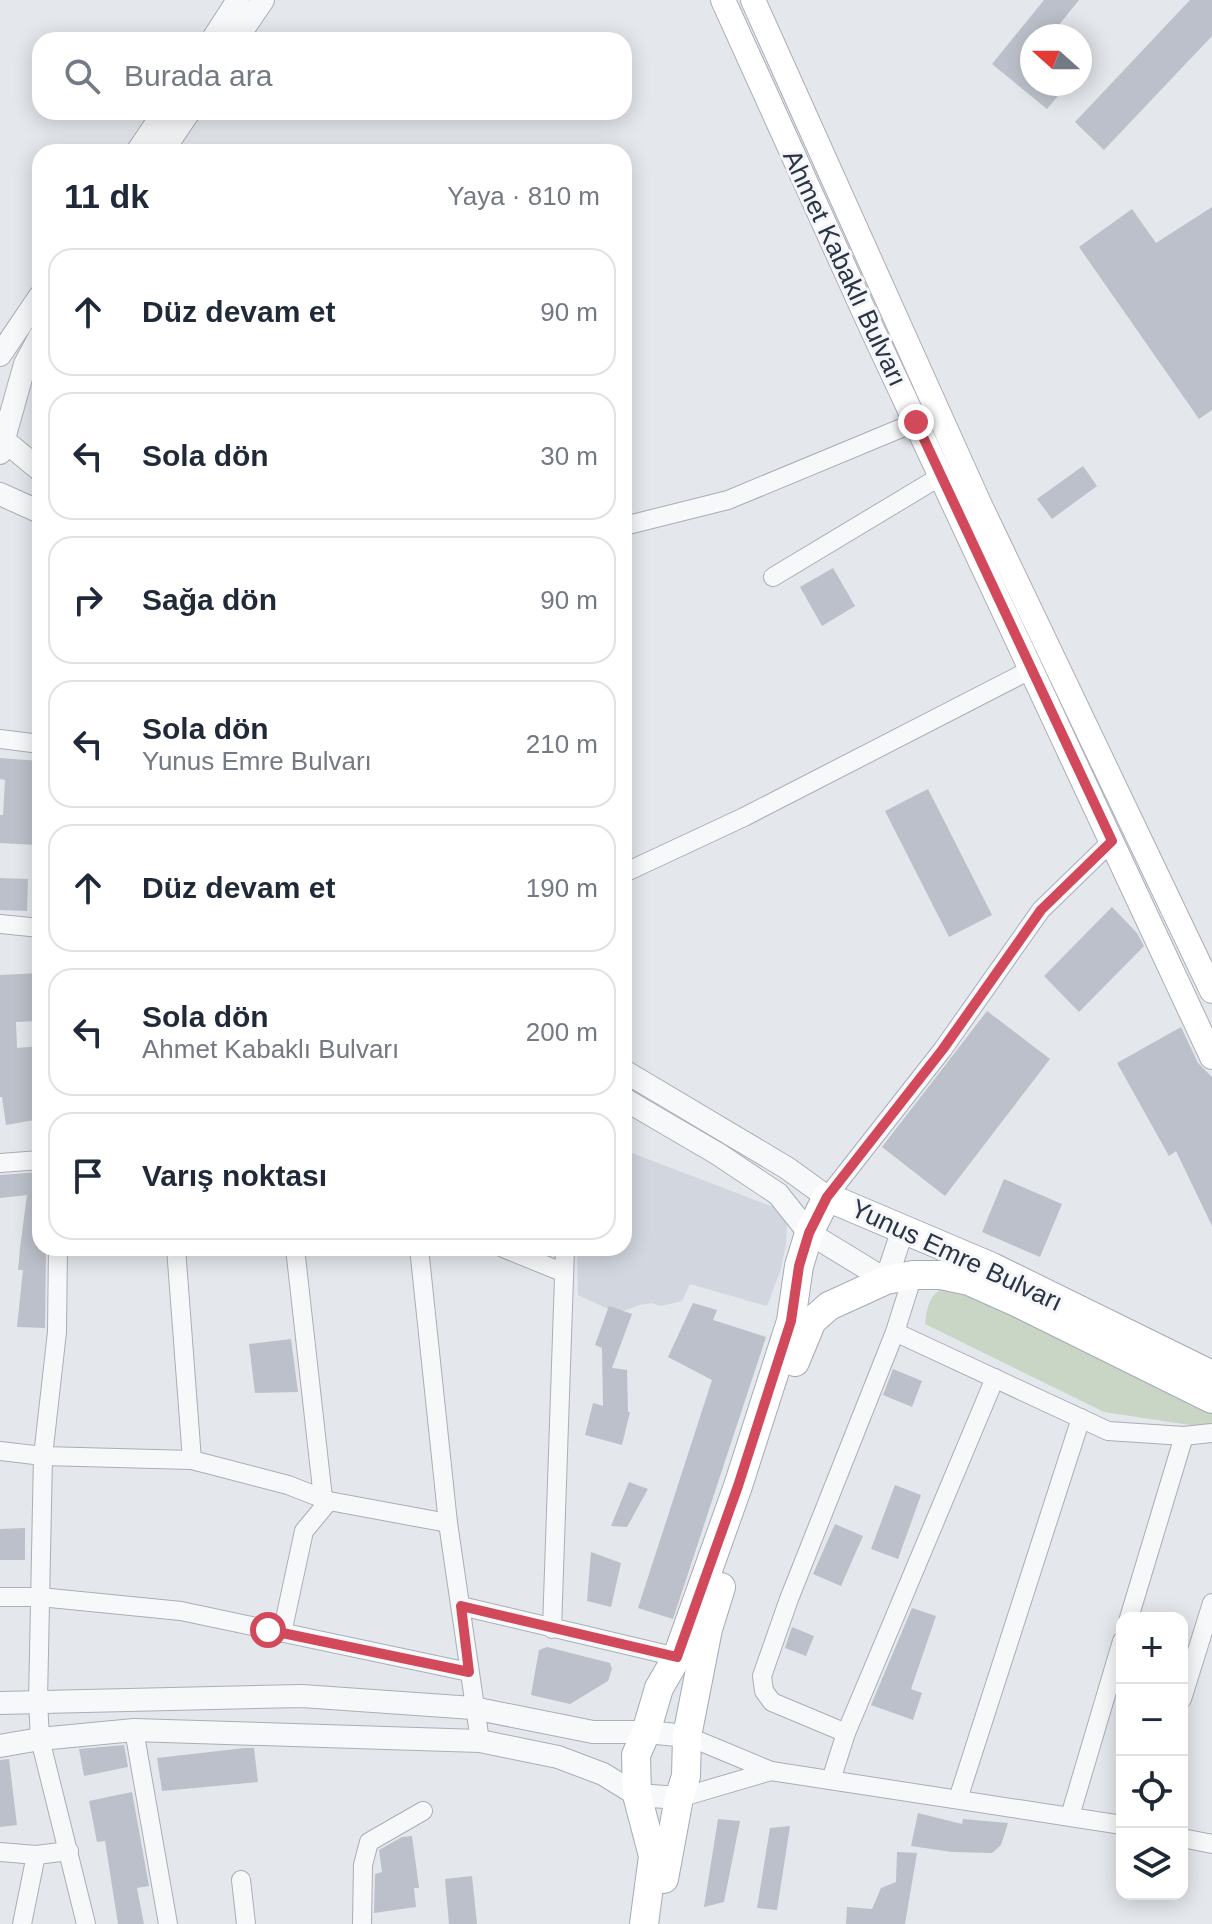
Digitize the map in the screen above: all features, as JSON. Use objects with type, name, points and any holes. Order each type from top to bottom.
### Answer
[{"type":"main road","name":"Ahmet Kabaklı Bulvarı","points":[[723,0],[1212,1057]]},
{"type":"main road","name":"Ahmet Kabaklı Bulvarı","points":[[753,0],[978,501],[1212,991]]},
{"type":"main road","name":"Yunus Emre Bulvarı","points":[[644,1924],[653,1856],[637,1795],[636,1755],[659,1688],[677,1657],[738,1486],[791,1321],[799,1266],[809,1233],[827,1197],[992,1267],[1212,1375]]},
{"type":"main road","name":"Yunus Emre Bulvarı","points":[[660,1924],[666,1861],[686,1776],[687,1736],[708,1629],[783,1392],[812,1321],[829,1306],[900,1278],[941,1275],[969,1281],[1016,1302],[1212,1399]]},
{"type":"street","points":[[217,32],[238,0]]},
{"type":"street","points":[[241,32],[263,0]]},
{"type":"street","points":[[142,144],[159,120]]},
{"type":"street","points":[[167,144],[184,120]]},
{"type":"street","points":[[0,355],[32,308]]},
{"type":"street","points":[[32,351],[25,364],[2,443],[32,464]]},
{"type":"street","points":[[632,524],[728,500],[916,422]]},
{"type":"street","points":[[773,577],[941,476]]},
{"type":"street","points":[[0,494],[32,508]]},
{"type":"street","points":[[632,869],[744,817],[1032,669]]},
{"type":"street","points":[[0,739],[32,743]]},
{"type":"street","points":[[632,1076],[787,1168],[827,1197],[943,1049],[1041,910],[1112,841]]},
{"type":"street","points":[[0,924],[32,927]]},
{"type":"street","points":[[632,1104],[718,1154],[778,1194],[809,1233],[900,1278]]},
{"type":"street","points":[[0,1163],[32,1161]]},
{"type":"street","points":[[846,1733],[772,1702],[764,1691],[762,1676],[789,1599],[895,1332],[903,1229]]},
{"type":"street","points":[[58,1256],[57,1332],[43,1456],[38,1701],[40,1739],[86,1924]]},
{"type":"street","points":[[177,1256],[192,1460]]},
{"type":"street","points":[[282,1633],[304,1531],[326,1500],[296,1256]]},
{"type":"street","points":[[420,1256],[448,1523],[480,1741]]},
{"type":"street","points":[[523,1256],[562,1272]]},
{"type":"street","points":[[552,1629],[564,1256]]},
{"type":"street","points":[[895,1332],[1108,1431],[1184,1436],[1212,1433]]},
{"type":"street","points":[[831,1780],[846,1733],[995,1378]]},
{"type":"street","points":[[958,1799],[1081,1418]]},
{"type":"street","points":[[1131,1612],[1184,1436]]},
{"type":"street","points":[[0,1451],[43,1456],[192,1460],[288,1485],[326,1500],[448,1523]]},
{"type":"street","points":[[0,1597],[40,1597],[181,1611],[469,1672]]},
{"type":"street","points":[[1187,1684],[1212,1603]]},
{"type":"street","points":[[461,1606],[677,1657]]},
{"type":"street","points":[[1070,1816],[1116,1661]]},
{"type":"street","points":[[0,1703],[302,1696],[473,1708],[593,1732],[687,1736],[771,1771],[1116,1824]]},
{"type":"street","points":[[0,1746],[134,1730],[480,1741],[558,1757],[603,1774],[637,1795],[679,1798],[771,1771]]},
{"type":"street","points":[[134,1730],[168,1924]]},
{"type":"street","points":[[362,1924],[363,1865],[369,1842],[423,1811]]},
{"type":"street","points":[[1188,1839],[1212,1844]]},
{"type":"street","points":[[0,1852],[36,1855],[69,1851]]},
{"type":"street","points":[[22,1924],[36,1855]]},
{"type":"street","points":[[241,1880],[246,1924]]},
{"type":"shaded area","points":[[632,1153],[781,1210],[787,1225],[781,1269],[767,1306],[690,1284],[682,1301],[661,1306],[651,1303],[640,1305],[617,1313],[578,1295],[577,1256],[632,1256]]},
{"type":"green space","points":[[951,1285],[1212,1407],[1212,1424],[1196,1426],[1104,1412],[925,1324],[931,1299]]},
{"type":"building","points":[[1044,0],[1079,0],[1060,24],[1024,24]]},
{"type":"building","points":[[1190,0],[1212,0],[1212,36],[1104,150],[1075,122]]},
{"type":"building","points":[[1020,30],[1020,87],[992,64]]},
{"type":"building","points":[[1031,96],[1058,96],[1047,109]]},
{"type":"building","points":[[1212,207],[1212,410],[1199,419],[1079,247],[1132,209],[1156,243]]},
{"type":"building","points":[[1083,466],[1097,486],[1052,519],[1037,499]]},
{"type":"building","points":[[833,568],[855,606],[822,626],[800,587]]},
{"type":"building","points":[[0,758],[32,760],[32,845],[0,843],[5,780],[0,779]]},
{"type":"building","points":[[928,789],[992,915],[949,937],[885,811]]},
{"type":"building","points":[[0,878],[28,879],[27,911],[0,910]]},
{"type":"building","points":[[1112,907],[1137,933],[1144,946],[1079,1012],[1044,976]]},
{"type":"building","points":[[32,973],[32,1021],[16,1022],[17,1048],[32,1047],[32,1120],[6,1125],[0,1097],[0,975]]},
{"type":"building","points":[[987,1011],[1050,1059],[945,1196],[882,1147]]},
{"type":"building","points":[[1181,1027],[1198,1063],[1212,1077],[1212,1226],[1176,1151],[1169,1156],[1117,1063]]},
{"type":"building","points":[[32,1173],[32,1256],[46,1256],[45,1328],[17,1327],[23,1270],[18,1270],[27,1195],[0,1198],[0,1175]]},
{"type":"building","points":[[1004,1179],[1062,1204],[1040,1257],[982,1232]]},
{"type":"building","points":[[693,1303],[717,1310],[713,1320],[766,1337],[673,1619],[638,1608],[712,1380],[668,1357]]},
{"type":"building","points":[[609,1306],[632,1314],[612,1368],[627,1370],[630,1412],[622,1445],[585,1435],[593,1403],[603,1406],[602,1348],[595,1345]]},
{"type":"building","points":[[291,1339],[298,1392],[255,1393],[249,1344]]},
{"type":"building","points":[[893,1369],[922,1381],[912,1407],[883,1395]]},
{"type":"building","points":[[629,1482],[648,1489],[627,1527],[611,1526]]},
{"type":"building","points":[[895,1485],[921,1495],[898,1559],[871,1549]]},
{"type":"building","points":[[835,1524],[863,1536],[841,1586],[813,1574]]},
{"type":"building","points":[[25,1528],[25,1560],[0,1560],[0,1529]]},
{"type":"building","points":[[591,1552],[621,1563],[611,1607],[587,1601]]},
{"type":"building","points":[[912,1608],[936,1616],[911,1689],[922,1693],[913,1720],[871,1705]]},
{"type":"building","points":[[792,1627],[814,1636],[806,1656],[785,1648]]},
{"type":"building","points":[[547,1647],[610,1663],[612,1669],[608,1681],[570,1704],[531,1695],[539,1650]]},
{"type":"building","points":[[124,1745],[128,1767],[84,1776],[79,1749]]},
{"type":"building","points":[[254,1748],[258,1782],[162,1791],[157,1758]]},
{"type":"building","points":[[9,1759],[17,1825],[0,1827],[0,1760]]},
{"type":"building","points":[[132,1792],[149,1886],[137,1888],[144,1924],[118,1924],[105,1841],[97,1842],[89,1801]]},
{"type":"building","points":[[918,1813],[962,1824],[963,1819],[1008,1823],[1001,1845],[992,1853],[952,1852],[911,1846]]},
{"type":"building","points":[[718,1819],[740,1821],[724,1902],[704,1907]]},
{"type":"building","points":[[790,1826],[777,1910],[757,1908],[770,1828]]},
{"type":"building","points":[[412,1836],[419,1888],[414,1888],[416,1907],[374,1913],[375,1874],[382,1872],[379,1850],[402,1837]]},
{"type":"building","points":[[897,1852],[917,1853],[905,1924],[846,1924],[847,1907],[872,1909],[881,1888],[896,1882]]},
{"type":"building","points":[[472,1876],[477,1924],[449,1924],[445,1879]]},
{"type":"route","points":[[268,1630],[469,1672],[461,1606],[677,1657],[738,1486],[791,1321],[799,1266],[809,1233],[827,1197],[943,1049],[1041,910],[1112,841],[916,422]]}]
